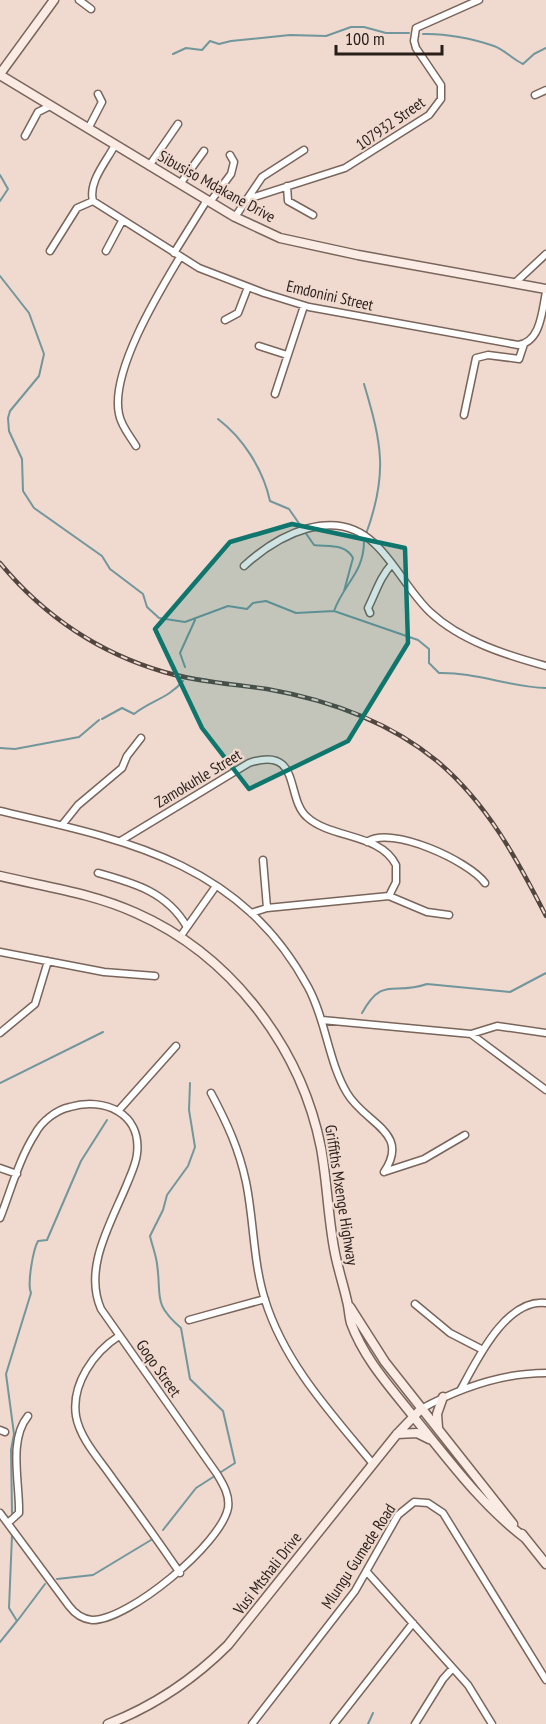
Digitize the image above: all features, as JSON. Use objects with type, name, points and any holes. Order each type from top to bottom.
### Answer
[{"type":"street","points":[[79,0],[91,9]]},
{"type":"street","name":"107932 Street","points":[[245,200],[353,164],[435,110],[441,99],[441,85],[416,48],[414,41],[416,28],[479,0]]},
{"type":"street","points":[[0,74],[55,1]]},
{"type":"street","name":"Sibusiso Mdakane Drive","points":[[0,74],[235,217],[280,238],[302,244],[516,282],[546,290]]},
{"type":"street","points":[[535,95],[546,90]]},
{"type":"street","points":[[88,129],[102,102],[98,94]]},
{"type":"street","points":[[25,136],[38,112],[50,106]]},
{"type":"street","points":[[149,166],[178,124]]},
{"type":"street","points":[[50,251],[77,208],[93,201],[94,182],[115,145]]},
{"type":"street","points":[[180,184],[204,150]]},
{"type":"street","points":[[235,217],[262,177],[304,150]]},
{"type":"street","points":[[136,446],[119,416],[118,400],[124,373],[143,321],[177,255],[209,201],[231,174],[234,162],[230,155]]},
{"type":"street","points":[[287,186],[288,201],[313,215]]},
{"type":"street","name":"Emdonini Street","points":[[93,201],[177,255],[248,287],[304,306],[470,338],[524,344]]},
{"type":"street","points":[[106,251],[122,221]]},
{"type":"street","points":[[516,282],[546,254]]},
{"type":"street","points":[[225,320],[238,314],[248,287]]},
{"type":"street","points":[[465,415],[476,358],[488,355],[519,358],[524,344],[532,339],[537,330],[546,290]]},
{"type":"street","points":[[275,394],[304,306]]},
{"type":"street","points":[[259,346],[287,355]]},
{"type":"street","points":[[244,566],[272,544],[309,527],[334,525],[360,533],[374,543],[430,612],[453,628],[503,654],[546,666]]},
{"type":"street","points":[[370,613],[368,608],[377,591],[380,577],[392,564]]},
{"type":"street","points":[[62,825],[78,805],[120,771],[127,756],[141,738]]},
{"type":"street","name":"Zamokuhle Street","points":[[122,840],[249,763],[262,759],[273,761],[284,766],[295,785],[297,802],[307,817],[319,825],[384,850],[396,865],[396,882],[389,896]]},
{"type":"street","points":[[0,811],[122,840],[166,856],[216,886],[251,913],[299,972],[322,1020],[346,1092],[393,1143],[394,1154],[384,1172],[424,1159],[465,1135]]},
{"type":"street","points":[[367,842],[375,837],[385,836],[421,845],[465,864],[485,883]]},
{"type":"street","points":[[263,860],[267,908]]},
{"type":"street","points":[[98,873],[129,882],[159,895],[175,909],[187,927]]},
{"type":"street","name":"Griffiths Mxenge Highway","points":[[0,876],[100,899],[137,913],[180,937],[216,965],[245,994],[276,1037],[301,1083],[321,1149],[333,1247],[350,1320],[363,1349],[413,1416],[490,1509],[525,1538]]},
{"type":"street","points":[[180,937],[216,886]]},
{"type":"street","points":[[251,913],[267,908],[389,896],[427,912],[449,915]]},
{"type":"street","points":[[0,952],[104,972],[155,976]]},
{"type":"street","points":[[0,1033],[35,1004],[48,961]]},
{"type":"street","points":[[322,1020],[471,1034],[484,1028],[497,1026],[546,1033]]},
{"type":"street","points":[[471,1034],[546,1090]]},
{"type":"street","points":[[0,1218],[38,1129],[57,1112],[89,1102],[119,1110],[176,1046]]},
{"type":"street","points":[[211,1093],[238,1149],[247,1185],[252,1236],[265,1299],[304,1380],[373,1464]]},
{"type":"street","name":"Goqo Street","points":[[0,1513],[9,1522],[69,1606],[85,1619],[109,1617],[180,1573],[224,1520],[229,1504],[227,1494],[217,1474],[101,1309],[93,1281],[99,1252],[138,1152],[136,1135],[119,1110]]},
{"type":"street","points":[[0,1168],[17,1174]]},
{"type":"street","points":[[189,1320],[265,1299]]},
{"type":"street","name":"Griffiths Mxenge Highway","points":[[347,1301],[371,1342],[546,1564]]},
{"type":"street","points":[[461,1389],[483,1350],[518,1309],[532,1303],[546,1303]]},
{"type":"street","points":[[415,1304],[450,1333],[483,1350]]},
{"type":"street","points":[[119,1336],[100,1349],[90,1363],[76,1400],[76,1418],[88,1444],[180,1573]]},
{"type":"street","points":[[422,1409],[461,1389],[506,1378],[546,1373]]},
{"type":"street","points":[[439,1431],[437,1414],[443,1397]]},
{"type":"street","name":"Vusi Mtshali Drive","points":[[108,1724],[171,1693],[217,1656],[248,1623],[397,1434],[422,1409]]},
{"type":"street","points":[[9,1522],[19,1513],[17,1450],[21,1424],[28,1416]]},
{"type":"street","points":[[397,1434],[417,1433],[440,1450]]},
{"type":"street","name":"Mlungu Gumede Road","points":[[252,1724],[367,1572],[398,1515],[414,1502],[428,1503],[448,1521],[546,1680]]},
{"type":"street","points":[[367,1572],[477,1695],[492,1724]]},
{"type":"street","points":[[334,1724],[413,1623]]},
{"type":"street","points":[[414,1724],[442,1679],[452,1669]]},
{"type":"highlighted area","points":[[292,524],[405,548],[408,643],[348,741],[249,789],[202,728],[155,629],[230,542]]},
{"type":"waterway","points":[[173,54],[186,48],[202,50],[210,41],[219,44],[290,35],[326,36],[351,27],[364,27],[386,33],[409,33]]},
{"type":"waterway","points":[[423,34],[486,43],[523,64],[534,54],[546,48]]},
{"type":"waterway","points":[[0,175],[8,189],[0,201]]},
{"type":"waterway","points":[[0,276],[29,313],[44,354],[39,376],[10,411],[8,418],[9,431],[22,459],[23,491],[34,508],[102,556],[110,569],[143,594],[147,607],[159,618],[185,622],[228,606],[247,609],[253,603],[266,601],[296,613],[334,611],[418,640],[429,649],[429,663],[439,673],[452,673],[546,688]]},
{"type":"waterway","points":[[364,384],[375,424],[380,459],[378,494],[366,534]]},
{"type":"waterway","points":[[218,419],[236,435],[251,455],[267,489],[270,501],[289,509],[314,545],[341,548],[350,553],[353,558],[344,591]]},
{"type":"waterway","points":[[334,611],[361,562],[364,541]]},
{"type":"waterway","points":[[185,667],[180,653],[195,620]]},
{"type":"waterway","points":[[102,719],[122,708],[134,714],[172,692],[183,681]]},
{"type":"waterway","points":[[0,748],[15,749],[79,737],[99,720]]},
{"type":"waterway","points":[[362,1013],[369,1001],[383,990],[427,984],[510,992],[546,973]]},
{"type":"waterway","points":[[0,1083],[103,1032]]},
{"type":"waterway","points":[[163,1530],[196,1488],[235,1463],[223,1411],[190,1379],[181,1328],[162,1305],[150,1236],[163,1210],[167,1195],[188,1166],[195,1147],[189,1110],[190,1083]]},
{"type":"waterway","points":[[12,1513],[11,1450],[14,1434],[6,1374],[31,1293],[30,1275],[34,1252],[38,1241],[47,1240],[81,1161],[107,1120]]},
{"type":"waterway","points":[[0,1642],[17,1621],[9,1608],[12,1535]]},
{"type":"waterway","points":[[57,1579],[93,1575],[151,1540]]},
{"type":"waterway","points":[[18,1620],[45,1584]]},
{"type":"waterway","points":[[368,1724],[373,1713]]},
{"type":"railway","points":[[0,563],[35,599],[74,630],[95,643],[140,664],[177,675],[267,689],[313,699],[357,714],[398,734],[437,761],[455,777],[486,813],[512,853],[546,916]]}]
